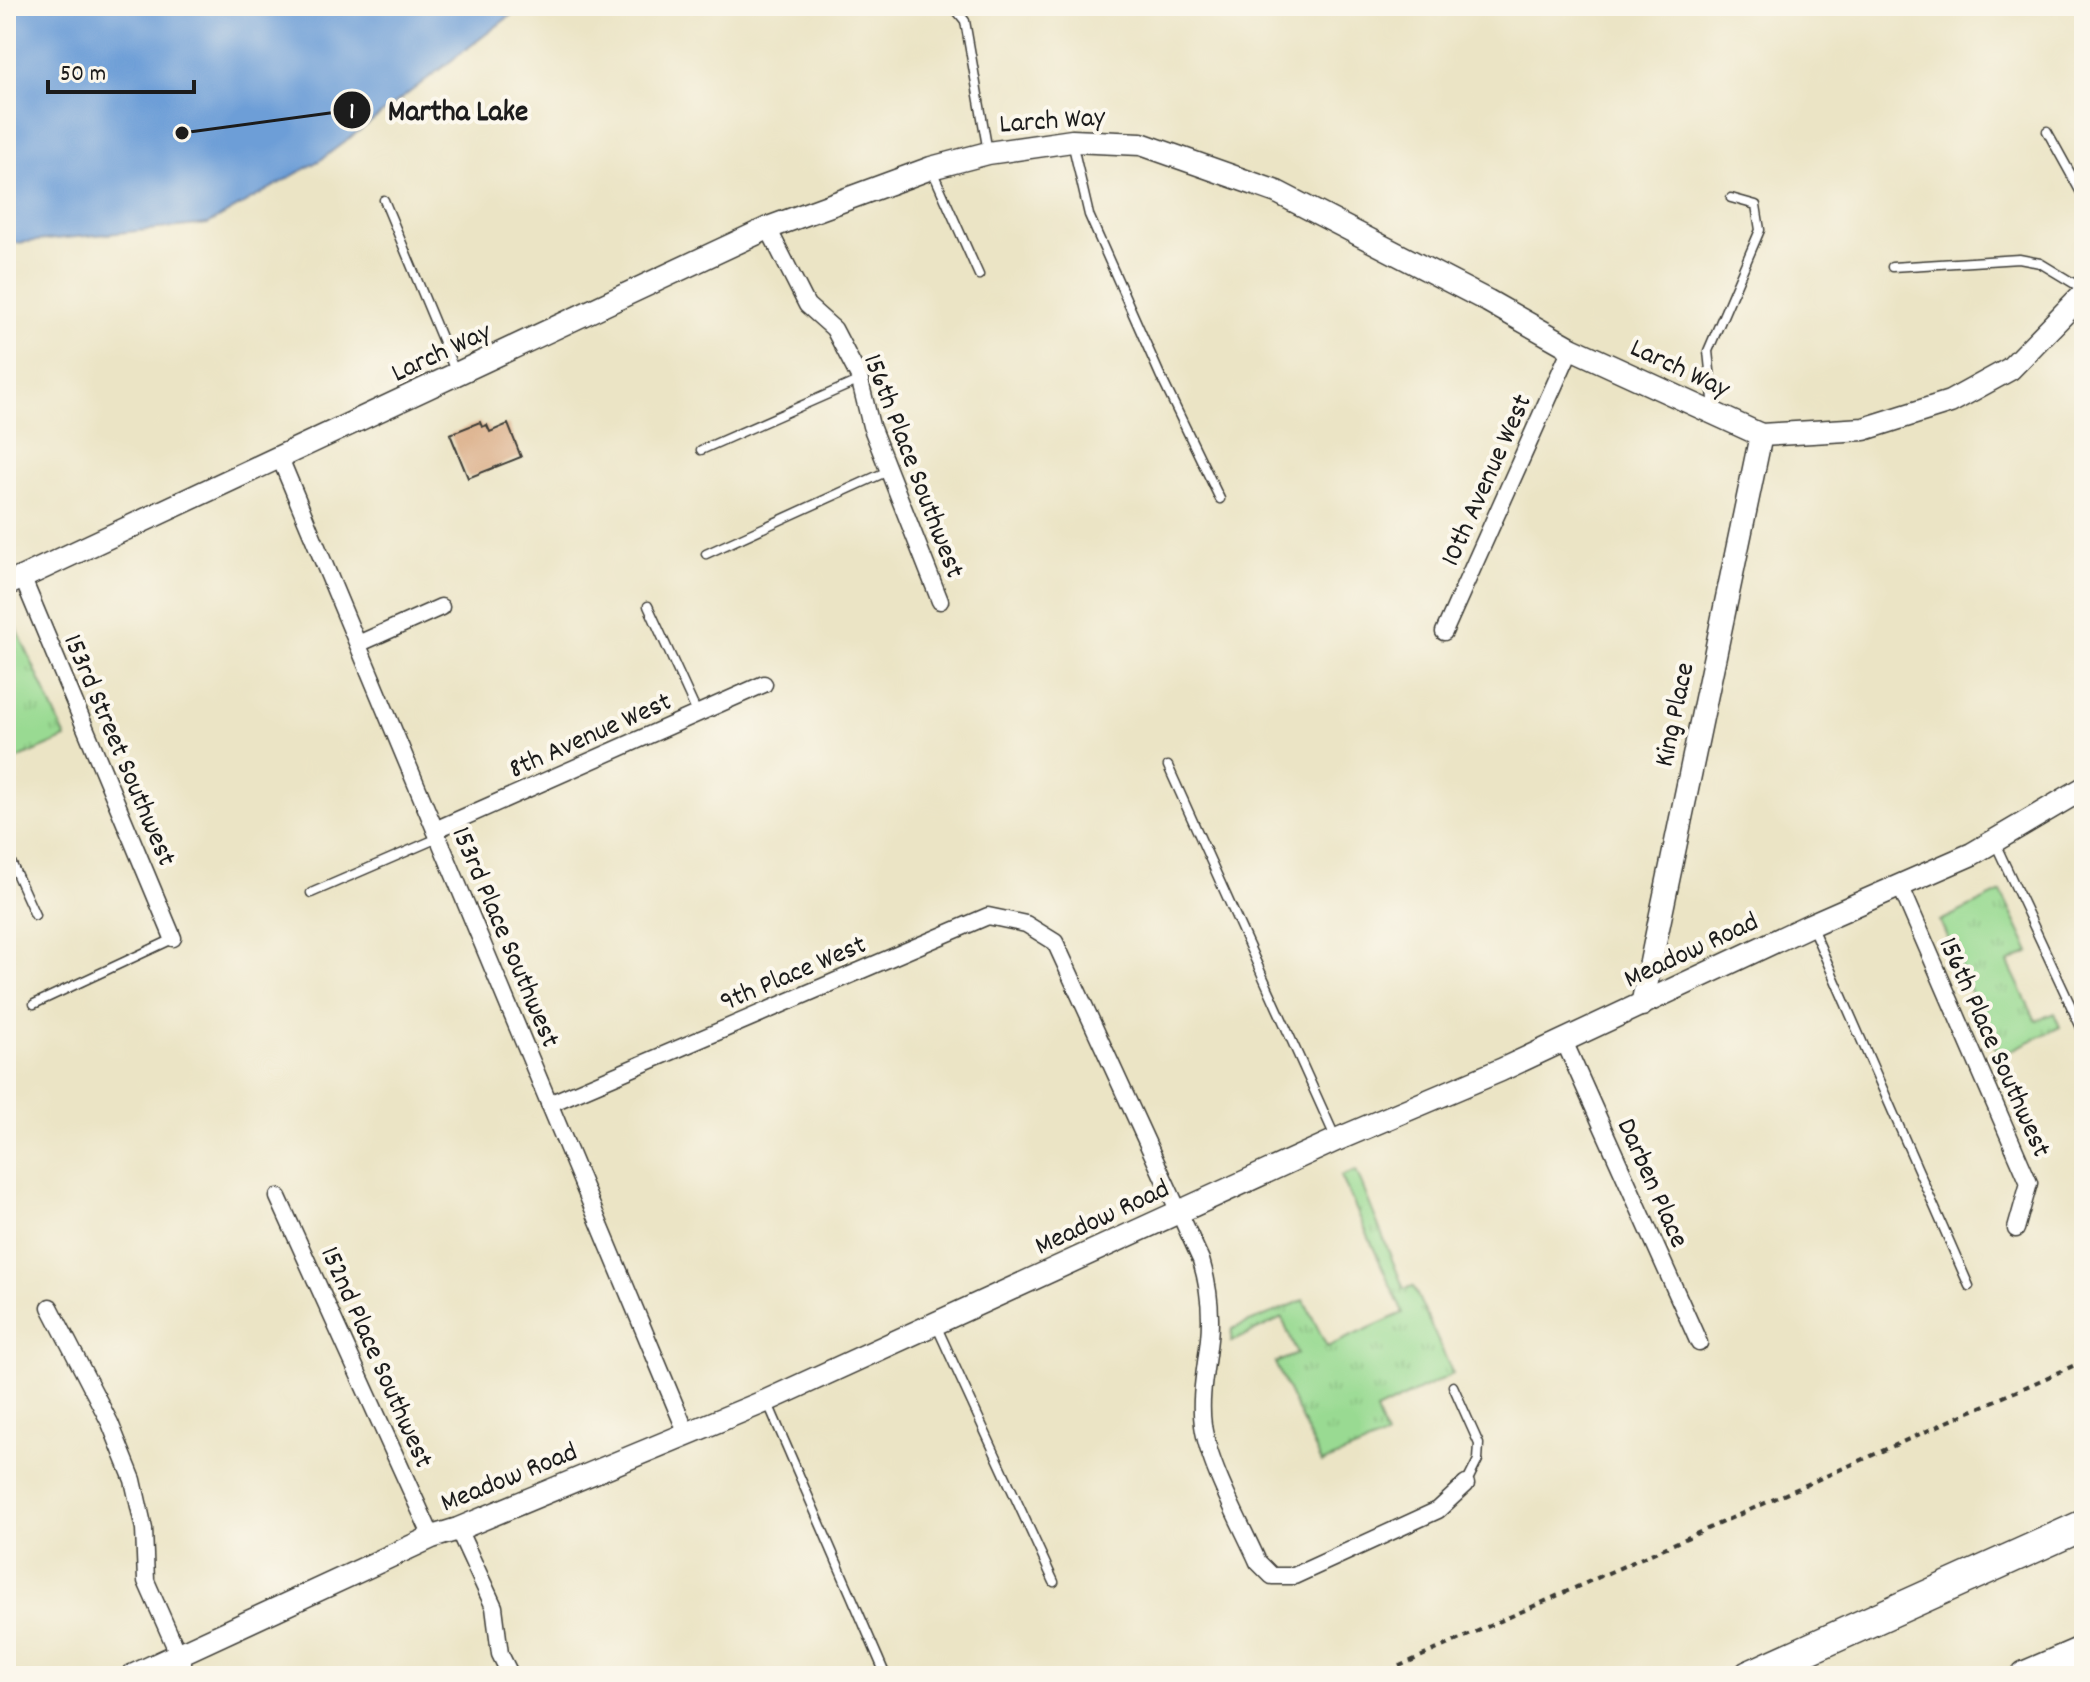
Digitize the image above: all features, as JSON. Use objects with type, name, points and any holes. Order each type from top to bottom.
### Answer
[{"type":"highway","points":[[1749,1676],[2084,1525]]},
{"type":"highway","points":[[2026,1676],[2084,1651]]},
{"type":"street","name":"Larch Way","points":[[14,582],[768,228],[931,168],[988,153],[1072,141],[1141,144],[1277,192],[1488,301],[1571,348],[1761,435],[1864,429],[1950,402],[2010,369],[2084,291]]},
{"type":"street","name":"156th Place Southwest","points":[[768,228],[807,305],[834,329],[860,380],[871,426],[940,601]]},
{"type":"street","name":"10th Avenue West","points":[[1444,632],[1571,348]]},
{"type":"street","name":"King Place","points":[[1642,1005],[1761,435]]},
{"type":"street","name":"153rd Place Southwest","points":[[280,458],[687,1434]]},
{"type":"street","name":"153rd Street Southwest","points":[[14,582],[173,938]]},
{"type":"street","points":[[358,644],[441,607]]},
{"type":"street","name":"8th Avenue West","points":[[437,834],[764,684]]},
{"type":"street","name":"Meadow Road","points":[[132,1676],[184,1665],[432,1537],[766,1401],[1336,1140],[1564,1041],[1810,925],[1972,854],[2084,788]]},
{"type":"street","name":"156th Place Southwest","points":[[1900,885],[2029,1183],[2016,1229]]},
{"type":"street","name":"9th Place West","points":[[549,1104],[988,916],[1026,924],[1055,942],[1179,1213]]},
{"type":"street","name":"Darben Place","points":[[1564,1041],[1699,1343]]},
{"type":"street","name":"152nd Place Southwest","points":[[278,1197],[432,1537]]},
{"type":"street","points":[[1179,1213],[1201,1260],[1211,1305],[1202,1403],[1209,1450],[1258,1562],[1272,1576],[1294,1576],[1438,1510],[1466,1484]]},
{"type":"street","points":[[50,1307],[110,1423],[133,1480],[144,1529],[146,1581],[184,1665]]},
{"type":"street","points":[[458,1529],[494,1607],[500,1654],[511,1676]]},
{"type":"lane","points":[[904,9],[940,6]]},
{"type":"lane","points":[[947,6],[957,11],[965,21],[988,153]]},
{"type":"lane","points":[[2047,131],[2084,198]]},
{"type":"lane","points":[[1072,141],[1089,215],[1160,375],[1220,499]]},
{"type":"lane","points":[[931,168],[979,275]]},
{"type":"lane","points":[[1715,414],[1708,351],[1760,230],[1756,205],[1731,198]]},
{"type":"lane","points":[[384,200],[457,375]]},
{"type":"lane","points":[[1892,267],[2019,259],[2040,263],[2084,291]]},
{"type":"lane","points":[[701,450],[860,380]]},
{"type":"lane","points":[[706,554],[889,471]]},
{"type":"lane","points":[[648,606],[697,713]]},
{"type":"lane","points":[[1168,766],[1336,1140]]},
{"type":"lane","points":[[311,893],[437,834]]},
{"type":"lane","points":[[1994,841],[2084,1034]]},
{"type":"lane","points":[[6,851],[35,915]]},
{"type":"lane","points":[[1810,925],[1969,1286]]},
{"type":"lane","points":[[34,1004],[173,938]]},
{"type":"lane","points":[[935,1324],[1054,1582]]},
{"type":"lane","points":[[1453,1386],[1479,1444],[1478,1460],[1466,1484]]},
{"type":"lane","points":[[766,1401],[886,1676]]},
{"type":"path","points":[[1377,1676],[2084,1361]]},
{"type":"green space","points":[[6,608],[66,738],[6,764]]},
{"type":"green space","points":[[2001,892],[2030,952],[2008,963],[2036,1021],[2054,1013],[2060,1027],[1999,1056],[1940,921]]},
{"type":"green space","points":[[1356,1170],[1404,1289],[1413,1286],[1453,1374],[1376,1411],[1386,1437],[1322,1463],[1275,1363],[1297,1354],[1282,1318],[1231,1342],[1232,1329],[1304,1300],[1327,1347],[1403,1313],[1341,1176]]},
{"type":"water","points":[[6,6],[523,6],[322,159],[208,224],[6,244]]},
{"type":"building","points":[[480,422],[482,427],[487,425],[490,432],[508,424],[521,457],[468,478],[450,434]]},
{"type":"place","name":"Martha Lake","points":[[182,133]]}]
